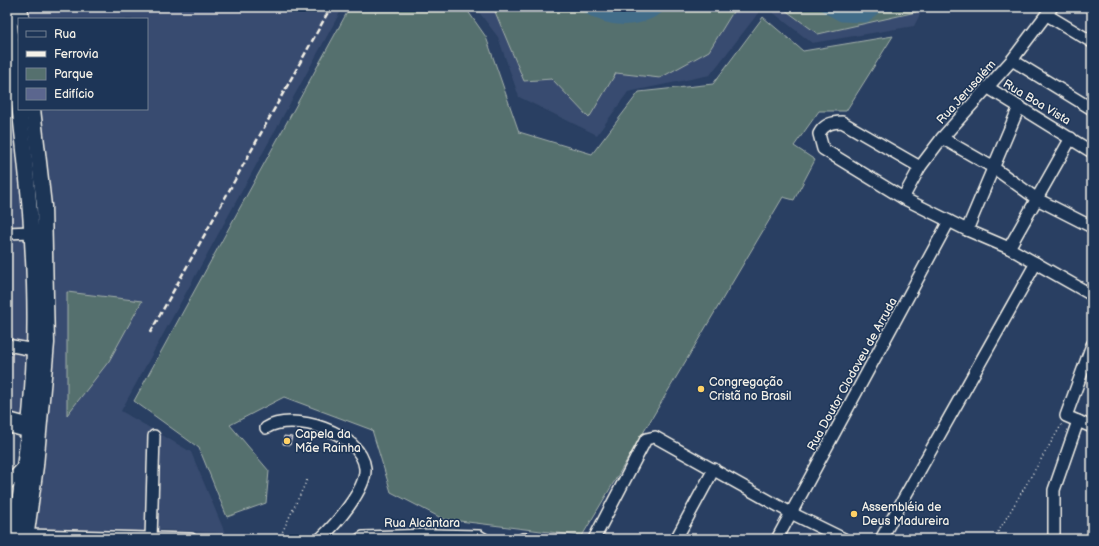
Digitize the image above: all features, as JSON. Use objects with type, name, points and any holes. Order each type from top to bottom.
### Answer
[{"type":"main road","points":[[8,7],[18,105]]},
{"type":"main road","points":[[20,7],[22,18]]},
{"type":"main road","points":[[19,110],[31,232],[34,350],[29,428],[24,465],[22,538]]},
{"type":"main road","points":[[22,538],[37,452],[47,343],[47,285],[44,206],[33,110]]},
{"type":"street","points":[[1049,11],[1092,42]]},
{"type":"street","name":"Rua Jerusalém","points":[[903,198],[920,167],[942,138],[1012,60],[1049,11]]},
{"type":"street","points":[[1012,60],[1092,109]]},
{"type":"street","name":"Rua Boa Vista","points":[[988,87],[1092,152]]},
{"type":"street","points":[[967,230],[1018,107]]},
{"type":"street","points":[[920,167],[890,151],[848,124],[835,122],[822,129],[820,134],[823,149],[903,198],[949,222],[1009,248],[1092,295]]},
{"type":"street","points":[[942,138],[994,168],[1037,199],[1092,227]]},
{"type":"street","points":[[1009,248],[1071,138]]},
{"type":"street","name":"Rua Doutor Clodoveu de Arruda","points":[[776,539],[949,222]]},
{"type":"street","points":[[7,233],[31,232]]},
{"type":"street","points":[[881,539],[1036,263]]},
{"type":"street","points":[[7,344],[34,350]]},
{"type":"street","points":[[1092,345],[1066,416],[1092,427]]},
{"type":"street","points":[[7,418],[29,428]]},
{"type":"street","points":[[1054,539],[1054,490],[1078,421]]},
{"type":"street","points":[[266,428],[280,423],[306,424],[325,428],[350,443],[362,458],[365,468],[364,476],[359,489],[342,516],[320,539]]},
{"type":"street","points":[[7,426],[29,428]]},
{"type":"street","points":[[151,538],[154,436]]},
{"type":"street","points":[[594,539],[646,439],[655,436],[791,513],[844,539]]},
{"type":"street","points":[[7,484],[37,452]]},
{"type":"street","points":[[676,539],[714,469]]},
{"type":"street","name":"Rua Alcãntara","points":[[360,539],[363,537],[479,536],[484,539]]},
{"type":"street","points":[[22,538],[191,539]]},
{"type":"path","points":[[994,539],[1066,416]]},
{"type":"path","points":[[279,539],[307,480]]},
{"type":"shaded area","points":[[7,7],[343,7],[121,411],[191,452],[225,533],[160,530],[160,539],[25,539],[23,418],[7,413]]},
{"type":"shaded area","points":[[475,7],[763,7],[710,75],[628,92],[597,135],[519,97],[498,37]]},
{"type":"shaded area","points":[[766,7],[924,7],[914,26],[812,43]]},
{"type":"green space","points":[[350,7],[465,7],[486,37],[519,132],[592,154],[639,92],[713,84],[763,17],[803,51],[893,36],[846,111],[819,111],[794,146],[815,160],[794,200],[783,197],[582,536],[443,519],[391,492],[372,430],[284,397],[230,425],[269,471],[266,503],[227,517],[199,448],[134,401]]},
{"type":"green space","points":[[493,7],[736,7],[709,51],[660,78],[616,73],[589,118],[552,79],[524,81]]},
{"type":"green space","points":[[781,7],[921,7],[916,12],[818,34]]},
{"type":"green space","points":[[67,292],[142,301],[109,361],[67,415]]},
{"type":"building","name":"Capela da Mãe Rainha","points":[[284,436],[292,437],[290,445],[283,444]]},
{"type":"waterway","points":[[589,7],[606,15],[623,18],[640,15],[657,7]]},
{"type":"waterway","points":[[829,7],[842,14],[865,15],[874,7]]},
{"type":"railway","points":[[150,333],[331,7]]},
{"type":"place","name":"Congregação Cristã no Brasil","points":[[701,389]]},
{"type":"place","name":"Capela da Mãe Rainha","points":[[287,441]]},
{"type":"place","name":"Assembléia de Deus Madureira","points":[[854,514]]}]
